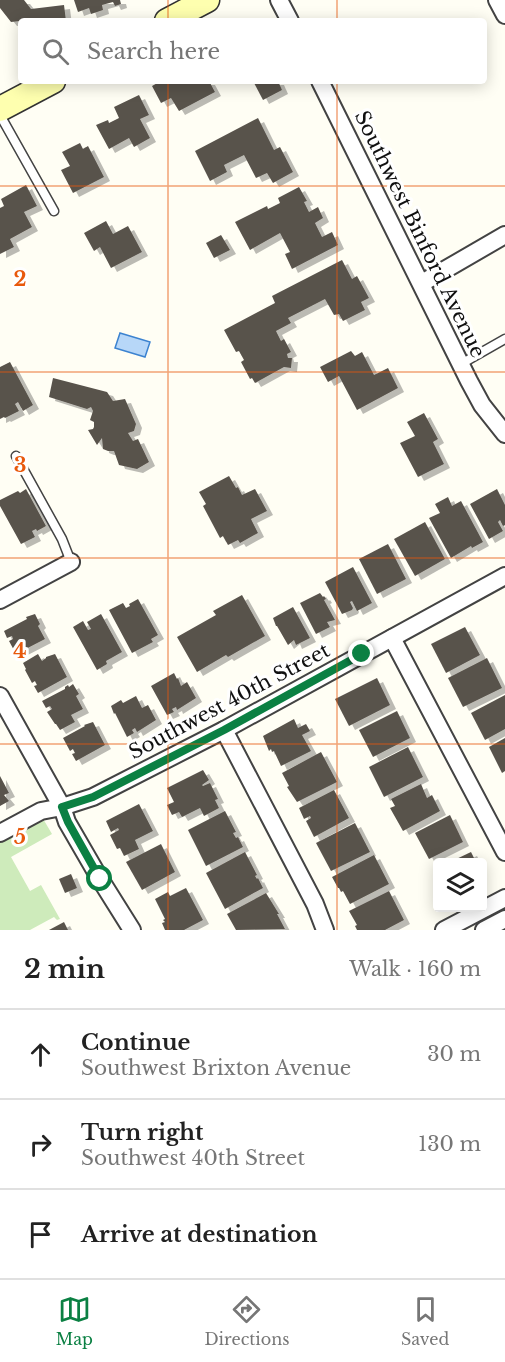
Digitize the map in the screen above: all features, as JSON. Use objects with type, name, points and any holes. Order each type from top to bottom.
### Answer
[{"type":"main road","points":[[173,18],[207,0]]},
{"type":"main road","points":[[0,109],[48,84]]},
{"type":"street","points":[[279,0],[288,18]]},
{"type":"street","points":[[497,0],[505,15]]},
{"type":"street","name":"Southwest Binford Avenue","points":[[322,84],[482,405],[505,434]]},
{"type":"street","points":[[422,283],[505,235]]},
{"type":"street","points":[[0,600],[70,562]]},
{"type":"street","name":"Southwest 40th Street","points":[[0,833],[41,811],[93,797],[224,730],[505,576]]},
{"type":"street","points":[[392,638],[505,852]]},
{"type":"street","points":[[0,696],[100,879],[132,930]]},
{"type":"street","points":[[224,730],[315,904],[325,930]]},
{"type":"street","points":[[444,930],[505,898]]},
{"type":"street","points":[[484,930],[505,919]]},
{"type":"lane","points":[[0,115],[54,211]]},
{"type":"lane","points":[[461,364],[505,339]]},
{"type":"lane","points":[[16,456],[62,539],[70,562]]},
{"type":"green space","points":[[42,817],[52,834],[11,857],[30,891],[41,885],[60,919],[57,920],[54,917],[30,930],[0,930],[0,840]]},
{"type":"water","points":[[120,333],[150,342],[145,357],[115,348]]},
{"type":"building","points":[[0,0],[24,0],[31,9],[64,5],[66,18],[18,18],[18,21],[11,22],[0,8]]},
{"type":"building","points":[[74,0],[120,0],[121,4],[115,6],[113,2],[102,5],[103,10],[91,14],[89,8],[78,12]]},
{"type":"building","points":[[156,84],[211,84],[215,92],[179,111],[171,98],[161,103],[152,86]]},
{"type":"building","points":[[255,84],[279,84],[282,90],[263,100]]},
{"type":"building","points":[[139,95],[149,115],[140,119],[150,138],[134,147],[129,138],[109,149],[96,125],[108,120],[109,123],[119,118],[114,107]]},
{"type":"building","points":[[258,118],[274,150],[280,147],[293,172],[273,183],[267,173],[256,178],[244,155],[224,165],[227,172],[210,181],[195,151]]},
{"type":"building","points":[[80,143],[83,149],[88,146],[104,177],[73,193],[61,170],[70,166],[62,152]]},
{"type":"building","points":[[26,185],[37,206],[24,212],[32,227],[10,239],[14,247],[0,254],[0,208],[4,206],[1,199]]},
{"type":"building","points":[[299,187],[307,201],[304,202],[309,212],[318,207],[323,218],[315,223],[322,237],[332,232],[338,245],[292,269],[285,254],[290,252],[280,233],[250,250],[235,222],[267,206],[268,209],[280,203],[278,198]]},
{"type":"building","points":[[106,221],[113,234],[128,226],[142,252],[111,268],[100,247],[94,251],[84,233]]},
{"type":"building","points":[[221,235],[230,250],[214,258],[206,243]]},
{"type":"building","points":[[342,260],[352,279],[357,276],[369,298],[361,302],[365,310],[343,321],[339,314],[334,315],[325,299],[288,318],[291,323],[276,331],[281,341],[284,339],[291,352],[287,354],[288,358],[292,358],[291,368],[284,367],[255,383],[252,378],[250,379],[241,362],[244,360],[239,351],[236,352],[224,330],[275,303],[272,296]]},
{"type":"building","points":[[351,351],[355,356],[362,352],[374,375],[388,368],[398,388],[357,410],[339,376],[328,382],[320,367]]},
{"type":"building","points":[[10,362],[33,405],[23,411],[18,402],[15,404],[19,411],[0,419],[0,367]]},
{"type":"building","points":[[53,378],[107,392],[113,401],[125,399],[136,424],[134,431],[128,433],[133,441],[138,439],[149,462],[137,469],[119,465],[114,451],[103,449],[102,438],[97,445],[88,430],[94,427],[94,422],[90,420],[93,411],[91,407],[87,409],[49,397]]},
{"type":"building","points":[[424,413],[438,439],[433,442],[444,464],[418,477],[400,443],[415,436],[407,422]]},
{"type":"building","points":[[229,476],[242,495],[255,489],[267,511],[251,519],[258,533],[240,543],[238,540],[228,545],[223,536],[220,538],[203,506],[206,504],[199,492]]},
{"type":"building","points":[[26,489],[46,526],[32,531],[35,537],[21,544],[0,506],[0,500]]},
{"type":"building","points":[[497,489],[505,505],[505,525],[503,526],[500,520],[498,522],[503,531],[489,539],[470,504]]},
{"type":"building","points":[[448,497],[452,506],[461,501],[483,542],[451,558],[429,518],[440,513],[435,504]]},
{"type":"building","points":[[425,522],[445,559],[415,576],[394,539]]},
{"type":"building","points":[[388,544],[406,579],[377,594],[359,559]]},
{"type":"building","points":[[353,567],[372,603],[357,611],[352,601],[350,602],[352,610],[342,614],[325,582]]},
{"type":"building","points":[[320,593],[326,599],[324,600],[335,620],[327,622],[330,627],[316,634],[300,603]]},
{"type":"building","points":[[242,595],[265,636],[197,672],[177,637],[216,615],[213,611]]},
{"type":"building","points":[[138,599],[158,635],[151,639],[153,642],[132,653],[109,610],[123,603],[126,608]]},
{"type":"building","points":[[293,607],[310,638],[296,645],[294,640],[288,645],[273,618]]},
{"type":"building","points":[[35,614],[45,639],[16,654],[9,641],[13,639],[12,636],[7,638],[4,631]]},
{"type":"building","points":[[101,614],[122,652],[106,661],[107,664],[97,670],[73,627],[83,621],[88,630],[91,629],[87,622]]},
{"type":"building","points":[[465,627],[480,655],[446,673],[431,644]]},
{"type":"building","points":[[38,654],[42,661],[55,654],[67,677],[38,693],[34,686],[37,685],[35,681],[32,683],[23,663]]},
{"type":"building","points":[[487,658],[502,688],[463,707],[448,678]]},
{"type":"building","points":[[174,673],[181,686],[187,682],[196,698],[177,710],[176,707],[172,709],[174,712],[167,715],[151,686]]},
{"type":"building","points":[[377,678],[390,705],[349,726],[335,699]]},
{"type":"building","points":[[73,684],[79,694],[76,696],[83,709],[71,715],[75,722],[60,730],[47,712],[52,709],[50,706],[46,708],[42,701]]},
{"type":"building","points":[[505,695],[505,729],[485,740],[471,713]]},
{"type":"building","points":[[136,696],[142,708],[148,705],[156,720],[137,732],[135,728],[132,730],[134,733],[127,737],[111,706],[121,700],[123,703]]},
{"type":"building","points":[[397,711],[410,738],[373,757],[359,730]]},
{"type":"building","points":[[294,719],[298,728],[306,724],[310,731],[302,735],[311,751],[281,766],[274,751],[272,752],[271,749],[269,751],[263,736]]},
{"type":"building","points":[[93,722],[105,745],[76,761],[72,754],[75,753],[73,749],[70,751],[63,738]]},
{"type":"building","points":[[505,738],[505,771],[502,773],[489,747]]},
{"type":"building","points":[[408,747],[423,777],[384,797],[369,767]]},
{"type":"building","points":[[321,752],[337,782],[297,802],[287,787],[289,786],[282,773]]},
{"type":"building","points":[[203,770],[209,780],[202,785],[210,783],[218,799],[215,800],[219,808],[204,816],[200,808],[182,817],[179,812],[172,815],[167,805],[174,802],[167,788]]},
{"type":"building","points":[[0,776],[9,793],[4,795],[9,801],[0,806]]},
{"type":"building","points":[[421,784],[427,798],[432,795],[440,811],[403,831],[390,808],[395,806],[391,799]]},
{"type":"building","points":[[334,790],[349,818],[314,837],[306,821],[311,818],[310,816],[304,819],[299,808]]},
{"type":"building","points":[[139,804],[153,831],[135,840],[139,849],[124,856],[120,848],[117,849],[110,835],[119,830],[118,828],[111,832],[106,821]]},
{"type":"building","points":[[225,811],[236,832],[233,833],[243,847],[206,866],[188,830]]},
{"type":"building","points":[[450,815],[463,842],[429,859],[415,833]]},
{"type":"building","points":[[355,823],[370,852],[331,871],[316,843]]},
{"type":"building","points":[[161,844],[175,872],[142,890],[126,862]]},
{"type":"building","points":[[245,852],[263,888],[225,909],[206,873]]},
{"type":"building","points":[[471,852],[474,858],[458,858]]},
{"type":"building","points":[[374,855],[389,884],[350,904],[332,877]]},
{"type":"building","points":[[71,874],[77,888],[65,893],[59,879]]},
{"type":"building","points":[[186,888],[203,920],[184,930],[165,930],[162,923],[165,919],[155,899],[168,892],[170,896]]},
{"type":"building","points":[[389,891],[404,920],[385,930],[357,930],[355,926],[357,925],[349,911]]},
{"type":"building","points":[[266,893],[285,929],[236,930],[227,914]]},
{"type":"building","points":[[64,922],[68,930],[49,930]]},
{"type":"route","points":[[100,879],[62,807],[93,797],[224,730],[362,654]]}]
